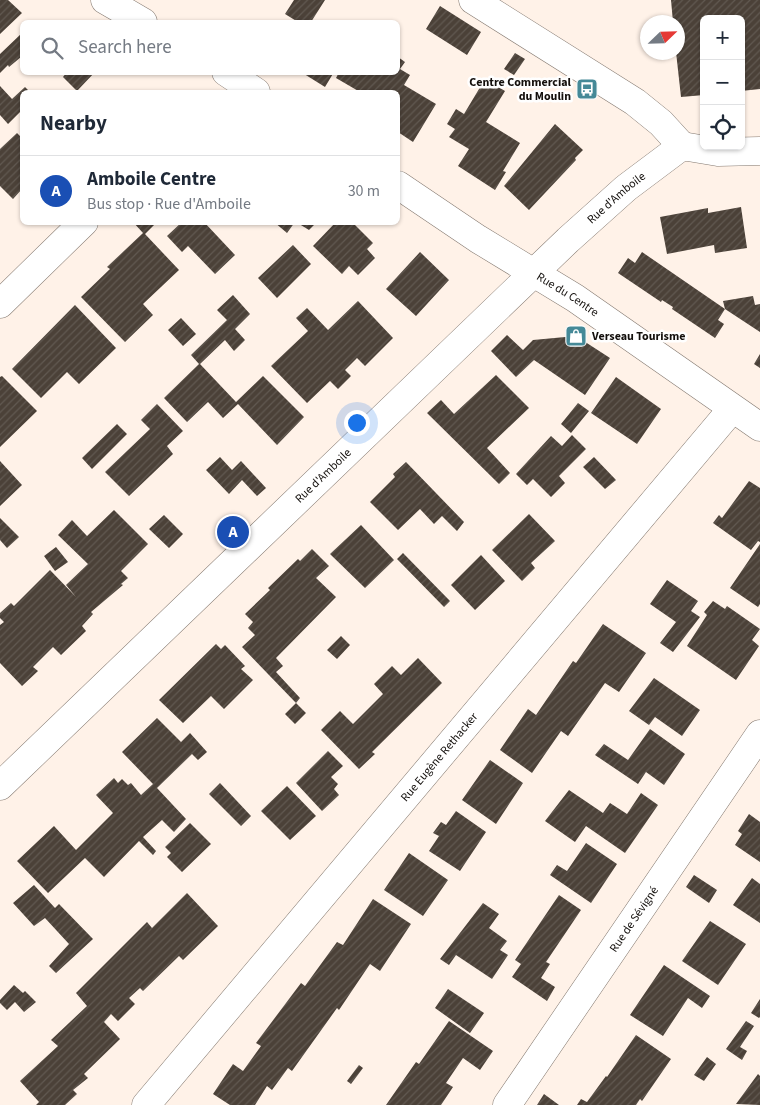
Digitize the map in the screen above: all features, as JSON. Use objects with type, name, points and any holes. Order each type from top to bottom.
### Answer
[{"type":"street","points":[[105,0],[140,20]]},
{"type":"street","points":[[473,0],[635,102],[661,123],[682,146],[718,152],[760,151]]},
{"type":"street","points":[[224,80],[251,90]]},
{"type":"street","name":"Rue d'Amboile","points":[[0,786],[568,240],[626,188],[682,146]]},
{"type":"street","name":"Rue du Centre","points":[[400,186],[575,298],[760,427]]},
{"type":"street","points":[[0,304],[81,225]]},
{"type":"street","name":"Rue Eugène Rethacker","points":[[146,1105],[732,409]]},
{"type":"street","name":"Rue de Sévigné","points":[[507,1105],[760,734]]},
{"type":"building","points":[[0,0],[8,0],[22,13],[0,34]]},
{"type":"building","points":[[294,0],[325,0],[312,20],[295,20],[285,14]]},
{"type":"building","points":[[671,0],[760,0],[760,89],[745,91],[745,15],[700,15],[700,95],[681,97],[677,60],[685,60],[685,15],[672,15]]},
{"type":"building","points":[[440,6],[481,32],[467,55],[426,29]]},
{"type":"building","points":[[20,35],[20,58],[9,67],[8,65],[0,73],[0,54]]},
{"type":"building","points":[[515,53],[525,59],[514,75],[504,69]]},
{"type":"building","points":[[400,58],[405,62],[400,69]]},
{"type":"building","points":[[400,69],[410,75],[404,85],[436,104],[413,142],[400,133],[400,90],[357,90],[336,78],[338,75],[400,75]]},
{"type":"building","points":[[65,75],[92,75],[78,90],[63,77]]},
{"type":"building","points":[[306,75],[332,75],[325,87]]},
{"type":"building","points":[[485,79],[505,91],[486,122],[520,143],[503,171],[506,172],[495,190],[458,166],[469,149],[449,137],[455,129],[447,124],[456,109],[464,114]]},
{"type":"building","points":[[0,86],[12,99],[20,92],[20,112],[8,124],[0,115]]},
{"type":"building","points":[[555,124],[583,150],[529,210],[504,186]]},
{"type":"building","points":[[17,133],[20,136],[20,191],[13,199],[0,186],[0,149]]},
{"type":"building","points":[[741,207],[747,248],[715,253],[714,245],[667,254],[660,217],[708,208],[708,213]]},
{"type":"building","points":[[136,225],[154,225],[145,234],[179,270],[143,304],[153,315],[125,342],[81,297],[110,269],[107,267],[143,233]]},
{"type":"building","points":[[179,225],[207,225],[235,255],[215,274],[188,246],[182,252],[167,236]]},
{"type":"building","points":[[278,225],[293,225],[287,233]]},
{"type":"building","points":[[301,225],[314,225],[309,230]]},
{"type":"building","points":[[333,225],[355,225],[373,243],[367,249],[375,258],[358,275],[349,266],[342,274],[313,246]]},
{"type":"building","points":[[293,245],[311,264],[277,298],[258,278]]},
{"type":"building","points":[[420,252],[449,280],[416,316],[386,289]]},
{"type":"building","points":[[642,252],[725,309],[718,320],[724,324],[715,338],[672,309],[673,307],[662,300],[661,302],[618,273],[628,258],[635,263]]},
{"type":"building","points":[[233,295],[250,314],[235,329],[245,340],[234,351],[225,340],[200,364],[236,402],[263,376],[304,417],[277,445],[238,404],[223,418],[208,402],[187,422],[164,398],[199,364],[191,355],[227,320],[217,310]]},
{"type":"building","points":[[753,296],[755,305],[760,304],[760,332],[725,309],[723,301]]},
{"type":"building","points":[[358,301],[393,338],[365,366],[357,358],[345,370],[351,376],[338,389],[330,381],[307,403],[271,366],[308,331],[296,318],[307,308],[328,330]]},
{"type":"building","points":[[75,305],[116,348],[79,384],[67,372],[41,398],[12,369]]},
{"type":"building","points":[[181,318],[196,334],[183,346],[168,330]]},
{"type":"building","points":[[507,335],[523,350],[533,340],[576,336],[610,358],[585,395],[534,360],[516,377],[491,351]]},
{"type":"building","points":[[760,354],[760,368],[754,364]]},
{"type":"building","points":[[496,375],[529,408],[487,448],[510,473],[499,484],[427,413],[441,400],[454,414]]},
{"type":"building","points":[[2,376],[37,411],[0,447],[0,377]]},
{"type":"building","points":[[616,377],[661,409],[637,444],[591,413]]},
{"type":"building","points":[[578,403],[589,411],[571,433],[561,424]]},
{"type":"building","points":[[157,404],[183,431],[167,446],[173,454],[129,496],[105,472],[150,429],[141,420]]},
{"type":"building","points":[[117,424],[127,434],[92,469],[82,458]]},
{"type":"building","points":[[572,435],[586,449],[559,476],[565,483],[551,497],[533,479],[527,485],[516,474],[551,436],[562,446]]},
{"type":"building","points":[[220,457],[232,470],[241,461],[266,488],[257,496],[242,480],[229,494],[206,470]]},
{"type":"building","points":[[594,457],[616,480],[605,489],[583,467]]},
{"type":"building","points":[[0,461],[22,485],[0,506]]},
{"type":"building","points":[[406,462],[464,522],[457,531],[442,516],[434,524],[420,509],[398,530],[370,502],[395,477],[393,474]]},
{"type":"building","points":[[749,481],[760,488],[760,542],[758,541],[751,550],[713,523],[719,515],[722,518]]},
{"type":"building","points":[[114,510],[148,544],[121,571],[128,578],[121,584],[123,585],[91,612],[93,614],[82,626],[86,631],[61,655],[53,647],[33,667],[38,671],[22,686],[0,663],[0,625],[4,622],[0,618],[0,613],[11,603],[14,606],[50,570],[76,597],[66,585],[88,564],[58,535],[72,520],[87,536]]},
{"type":"building","points":[[529,514],[555,541],[531,563],[535,568],[522,581],[492,550]]},
{"type":"building","points":[[164,515],[183,534],[169,548],[149,529]]},
{"type":"building","points":[[0,518],[19,537],[7,548],[0,540]]},
{"type":"building","points":[[361,525],[394,560],[365,588],[330,554]]},
{"type":"building","points":[[760,544],[760,604],[758,607],[730,588]]},
{"type":"building","points":[[56,547],[68,562],[55,571],[44,556]]},
{"type":"building","points":[[312,549],[329,566],[316,578],[336,597],[276,658],[283,666],[276,672],[300,698],[296,703],[242,647],[255,635],[248,628],[253,622],[245,614],[270,590],[268,588],[298,559],[300,561]]},
{"type":"building","points":[[403,553],[450,601],[444,607],[397,559]]},
{"type":"building","points":[[481,555],[505,581],[475,610],[451,585]]},
{"type":"building","points":[[667,580],[698,601],[691,611],[700,617],[673,652],[660,643],[676,622],[650,604]]},
{"type":"building","points":[[713,601],[725,609],[727,606],[760,629],[752,640],[759,646],[736,680],[687,646],[707,615],[704,612]]},
{"type":"building","points":[[603,624],[646,653],[619,692],[605,683],[568,736],[561,731],[532,773],[500,750],[528,709],[536,715],[573,661],[576,663]]},
{"type":"building","points":[[341,636],[350,645],[337,659],[327,650]]},
{"type":"building","points":[[216,644],[221,649],[225,645],[245,666],[241,669],[253,680],[224,709],[211,696],[183,723],[159,700]]},
{"type":"building","points":[[418,658],[442,683],[372,752],[375,754],[359,769],[321,730],[340,711],[353,724],[383,694],[374,684],[392,666],[401,675]]},
{"type":"building","points":[[654,678],[700,710],[682,736],[655,717],[649,725],[629,711]]},
{"type":"building","points":[[296,703],[306,713],[295,724],[285,714]]},
{"type":"building","points":[[157,718],[181,742],[190,733],[207,752],[198,760],[192,754],[157,788],[186,819],[174,832],[162,820],[143,837],[156,851],[153,855],[139,841],[104,877],[85,858],[48,893],[17,861],[54,826],[76,850],[113,813],[96,795],[114,778],[118,783],[122,779],[128,785],[131,783],[141,795],[153,784],[122,752]]},
{"type":"building","points":[[650,729],[685,754],[664,785],[646,772],[638,784],[595,755],[604,744],[628,760]]},
{"type":"building","points":[[328,751],[343,766],[331,777],[338,784],[334,789],[339,795],[322,811],[296,783]]},
{"type":"building","points":[[490,760],[523,783],[496,824],[462,800]]},
{"type":"building","points":[[220,783],[251,816],[241,826],[209,794]]},
{"type":"building","points":[[287,786],[316,816],[290,840],[261,811]]},
{"type":"building","points":[[569,790],[603,813],[610,803],[627,814],[641,793],[658,805],[625,853],[586,826],[575,842],[545,821]]},
{"type":"building","points":[[456,811],[486,832],[460,871],[429,851],[439,836],[433,833],[441,822],[446,825]]},
{"type":"building","points":[[749,814],[760,822],[760,862],[735,845],[742,834],[738,831]]},
{"type":"building","points":[[190,823],[211,844],[182,872],[167,857],[171,853],[165,847]]},
{"type":"building","points":[[586,843],[617,864],[591,903],[550,875],[557,865],[567,871]]},
{"type":"building","points":[[409,853],[448,880],[423,916],[384,890]]},
{"type":"building","points":[[694,875],[717,890],[709,903],[686,887]]},
{"type":"building","points":[[752,878],[760,884],[760,923],[733,905]]},
{"type":"building","points":[[34,885],[55,908],[59,904],[93,939],[56,973],[49,966],[69,944],[45,918],[34,926],[13,903]]},
{"type":"building","points":[[187,893],[218,926],[183,960],[179,956],[143,991],[140,988],[129,998],[135,1004],[118,1021],[111,1014],[104,1022],[120,1039],[84,1074],[88,1078],[73,1090],[77,1094],[65,1105],[36,1105],[39,1102],[20,1081],[58,1046],[51,1040],[87,1006],[76,993],[147,922],[152,928]]},
{"type":"building","points":[[559,895],[581,910],[546,962],[550,964],[541,978],[555,987],[547,1001],[512,977],[521,964],[515,960]]},
{"type":"building","points":[[373,899],[411,924],[380,971],[370,964],[339,1010],[337,1008],[292,1071],[288,1068],[272,1090],[267,1086],[255,1105],[230,1105],[213,1094],[233,1064],[243,1071],[261,1046],[256,1043],[301,983],[305,986],[337,942],[343,945]]},
{"type":"building","points":[[483,903],[499,914],[489,928],[507,941],[500,950],[508,955],[492,979],[456,955],[449,965],[440,959]]},
{"type":"building","points":[[710,921],[746,944],[718,985],[682,961]]},
{"type":"building","points":[[664,965],[710,996],[702,1008],[688,998],[663,1036],[630,1015]]},
{"type":"building","points":[[14,985],[23,993],[25,991],[36,1002],[24,1012],[15,1002],[7,1010],[0,1003],[0,1000]]},
{"type":"building","points":[[448,989],[484,1013],[470,1033],[435,1008]]},
{"type":"building","points":[[760,999],[760,1017],[759,1018],[751,1013]]},
{"type":"building","points":[[449,1021],[493,1051],[480,1070],[463,1058],[446,1083],[453,1087],[441,1105],[386,1105],[416,1062],[419,1064]]},
{"type":"building","points":[[746,1021],[754,1026],[740,1047],[747,1051],[742,1060],[726,1049]]},
{"type":"building","points":[[636,1035],[671,1059],[642,1101],[640,1099],[636,1105],[577,1105],[581,1099],[587,1102]]},
{"type":"building","points":[[707,1057],[716,1064],[704,1081],[694,1075]]},
{"type":"building","points":[[359,1065],[363,1068],[351,1084],[347,1081]]},
{"type":"building","points":[[758,1074],[760,1076],[760,1105],[736,1104]]},
{"type":"building","points":[[544,1094],[559,1105],[537,1105]]},
{"type":"place","name":"Centre Commercial du Moulin","points":[[587,89]]},
{"type":"place","name":"Verseau Tourisme","points":[[576,336]]},
{"type":"place","name":"Amboile Centre","points":[[233,532]]}]
